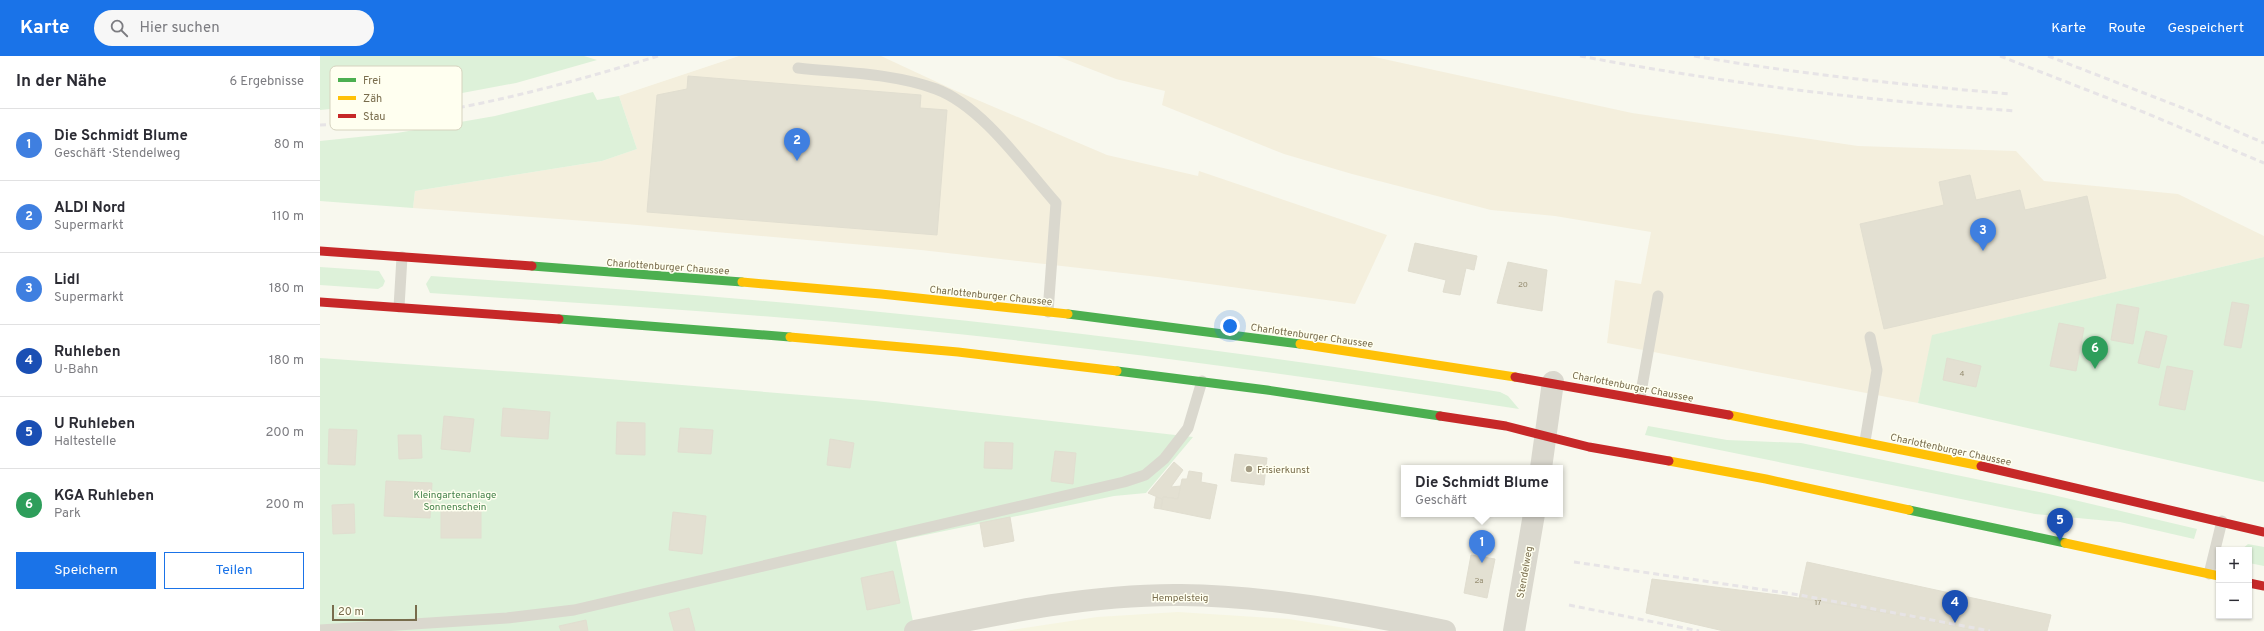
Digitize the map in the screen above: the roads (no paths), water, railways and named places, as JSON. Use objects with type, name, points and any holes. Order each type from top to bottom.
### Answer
[{"type":"main road","name":"Charlottenburger Chaussee","points":[[320,251],[826,290],[1048,312],[1247,337],[1553,382],[1865,441],[2222,521],[2264,532]]},
{"type":"main road","points":[[320,302],[680,327],[904,347],[1072,364],[1202,381],[1506,426],[1589,447],[1782,482],[2214,575]]},
{"type":"main road","points":[[2252,584],[2264,586]]},
{"type":"street","points":[[1542,465],[1547,437],[1553,382]]},
{"type":"street","name":"Stendelweg","points":[[1514,631],[1533,517]]},
{"type":"street","name":"Hempelsteig","points":[[915,631],[1070,602],[1181,595],[1251,599],[1346,610],[1445,631]]},
{"type":"lane","points":[[798,68],[908,80],[938,89],[972,110],[987,124],[1056,203],[1048,312]]},
{"type":"lane","points":[[399,307],[402,257]]},
{"type":"lane","points":[[1640,398],[1658,296]]},
{"type":"lane","points":[[1865,441],[1877,370],[1870,337]]},
{"type":"lane","points":[[320,630],[507,618],[574,610],[1124,482],[1145,475],[1164,459],[1182,436],[1188,428],[1202,381]]},
{"type":"lane","points":[[2214,575],[2222,521]]},
{"type":"railway","points":[[462,107],[533,91],[658,56]]},
{"type":"railway","points":[[1580,56],[1688,75],[1797,90],[1906,102],[2016,111]]},
{"type":"railway","points":[[1694,56],[1852,78],[2011,94]]},
{"type":"railway","points":[[2000,56],[2146,113],[2264,163]]},
{"type":"railway","points":[[2048,56],[2188,110],[2264,143]]},
{"type":"railway","points":[[320,125],[330,124]]},
{"type":"railway","points":[[1574,562],[1800,595],[1990,631]]},
{"type":"railway","points":[[1569,605],[1699,631]]},
{"type":"place","name":"ALDI Nord","points":[[797,161]]},
{"type":"place","name":"Lidl","points":[[1983,251]]},
{"type":"place","name":"KGA Ruhleben","points":[[2095,369]]},
{"type":"place","name":"Frisierkunst","points":[[1249,469]]},
{"type":"place","name":"U Ruhleben","points":[[2060,541]]},
{"type":"place","name":"Die Schmidt Blume","points":[[1482,563]]},
{"type":"place","name":"Ruhleben","points":[[1955,623]]},
{"type":"park label","name":"Kleingartenanlage Sonnenschein","points":[[455,500]]}]
